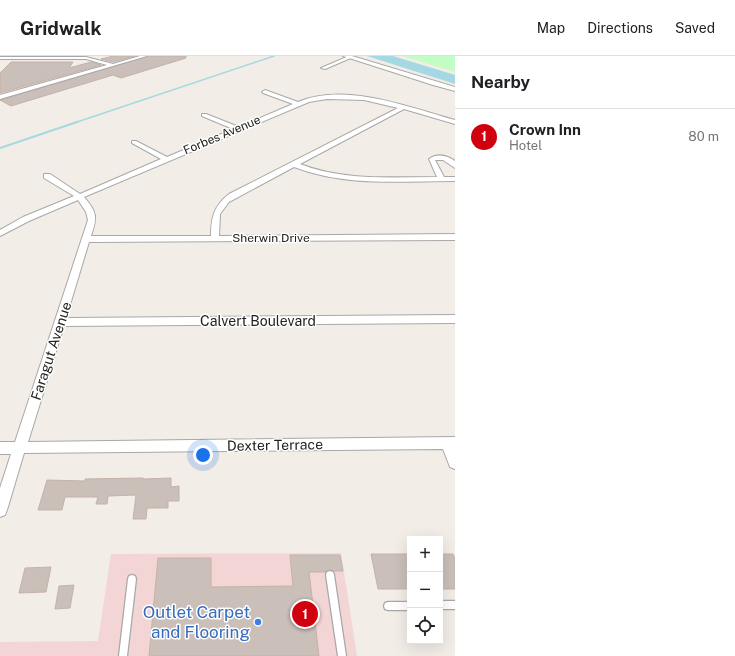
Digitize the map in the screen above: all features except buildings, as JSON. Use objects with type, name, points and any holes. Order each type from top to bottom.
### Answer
[{"type":"street","points":[[0,97],[145,56]]},
{"type":"street","points":[[323,68],[349,57],[455,89]]},
{"type":"street","points":[[0,62],[2,58],[86,58],[112,66]]},
{"type":"street","points":[[265,92],[297,104]]},
{"type":"street","name":"Forbes Avenue","points":[[0,233],[26,219],[166,159],[297,104],[320,98],[346,96],[375,100],[455,122]]},
{"type":"street","points":[[215,238],[214,218],[219,206],[232,196],[402,108]]},
{"type":"street","points":[[204,115],[238,129]]},
{"type":"street","points":[[134,142],[166,159]]},
{"type":"street","points":[[442,179],[432,159],[444,157],[451,160],[455,166]]},
{"type":"street","points":[[294,164],[316,173],[343,178],[455,179]]},
{"type":"street","name":"Faragut Avenue","points":[[0,510],[92,220],[89,206],[79,197],[47,176]]},
{"type":"street","name":"Sherwin Drive","points":[[87,239],[455,237]]},
{"type":"street","name":"Calvert Boulevard","points":[[60,322],[455,319]]},
{"type":"street","points":[[451,443],[455,463]]},
{"type":"street","name":"Dexter Terrace","points":[[0,448],[451,443]]},
{"type":"lane","points":[[330,575],[342,656]]},
{"type":"lane","points":[[123,656],[132,579]]},
{"type":"lane","points":[[443,605],[455,605]]},
{"type":"lane","points":[[388,606],[407,606]]},
{"type":"shaded area","points":[[341,553],[357,656],[0,656],[0,642],[98,641],[111,554]]},
{"type":"green space","points":[[402,56],[455,56],[455,72]]},
{"type":"water","points":[[367,56],[393,56],[455,75],[455,84]]},
{"type":"waterway","points":[[74,123],[274,56]]},
{"type":"waterway","points":[[0,148],[77,122]]},
{"type":"place","name":"Crown Inn","points":[[305,614]]},
{"type":"place","name":"Outlet Carpet and Flooring","points":[[258,622]]}]
